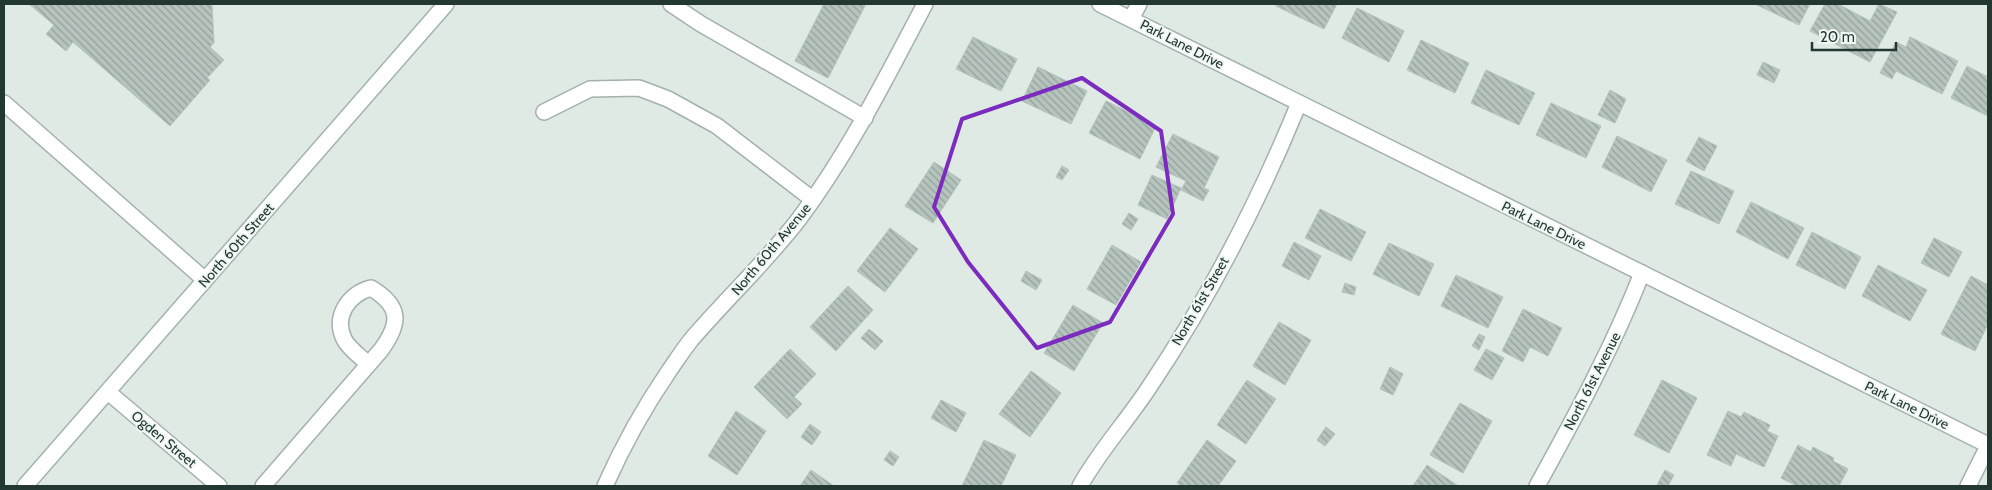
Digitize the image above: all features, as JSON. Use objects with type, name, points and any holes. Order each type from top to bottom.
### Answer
[{"type":"street","name":"North 60th Street","points":[[25,486],[446,4]]},
{"type":"street","points":[[671,4],[701,24],[866,118]]},
{"type":"street","name":"North 60th Avenue","points":[[605,486],[643,409],[690,342],[762,262],[837,165],[866,118],[925,4]]},
{"type":"street","name":"Park Lane Drive","points":[[1100,4],[1988,446]]},
{"type":"street","points":[[1131,19],[1138,4]]},
{"type":"street","points":[[544,112],[590,89],[639,88],[668,99],[717,126],[812,199]]},
{"type":"street","points":[[4,103],[205,280]]},
{"type":"street","name":"North 61st Street","points":[[1080,486],[1150,386],[1203,300],[1251,208],[1284,140],[1299,103]]},
{"type":"street","name":"North 61st Avenue","points":[[1537,486],[1580,408],[1623,321],[1642,273]]},
{"type":"street","points":[[263,486],[368,364],[391,336],[396,323],[395,310],[388,301],[371,288],[360,291],[349,301],[342,310],[340,327],[344,340],[368,364]]},
{"type":"street","name":"Ogden Street","points":[[108,392],[220,486]]},
{"type":"street","points":[[1968,486],[1988,446]]},
{"type":"highlighted area","points":[[1082,78],[1161,131],[1173,214],[1110,322],[1037,348],[968,262],[934,207],[962,119]]},
{"type":"building","points":[[29,4],[212,4],[214,43],[210,47],[224,60],[207,78],[210,80],[170,126],[73,42],[66,51],[46,34],[54,25]]},
{"type":"building","points":[[824,4],[866,4],[828,78],[795,61]]},
{"type":"building","points":[[1277,4],[1337,4],[1324,29],[1276,6]]},
{"type":"building","points":[[1755,4],[1810,4],[1799,25]]},
{"type":"building","points":[[1825,4],[1838,4],[1870,21],[1879,4],[1897,12],[1870,62],[1810,31]]},
{"type":"building","points":[[1357,8],[1404,31],[1389,62],[1342,38]]},
{"type":"building","points":[[973,37],[1017,59],[1001,91],[956,69]]},
{"type":"building","points":[[1910,37],[1958,61],[1942,94],[1896,71],[1892,79],[1880,73],[1896,42],[1906,47]]},
{"type":"building","points":[[1421,40],[1469,63],[1455,93],[1407,70]]},
{"type":"building","points":[[1763,62],[1780,70],[1774,83],[1757,75]]},
{"type":"building","points":[[1967,66],[1988,77],[1988,116],[1951,98]]},
{"type":"building","points":[[1038,67],[1087,91],[1071,124],[1022,101]]},
{"type":"building","points":[[1486,70],[1535,93],[1519,125],[1471,103]]},
{"type":"building","points":[[1610,90],[1626,99],[1615,123],[1598,115]]},
{"type":"building","points":[[1106,101],[1156,126],[1140,159],[1089,133]]},
{"type":"building","points":[[1551,103],[1601,126],[1586,158],[1536,135]]},
{"type":"building","points":[[1173,134],[1219,157],[1204,188],[1209,190],[1203,201],[1181,190],[1186,181],[1156,167]]},
{"type":"building","points":[[1617,136],[1667,160],[1651,192],[1602,167]]},
{"type":"building","points":[[1699,137],[1717,146],[1704,171],[1686,161]]},
{"type":"building","points":[[934,162],[961,180],[933,223],[905,206]]},
{"type":"building","points":[[1062,166],[1069,170],[1062,180],[1056,177]]},
{"type":"building","points":[[1691,171],[1734,191],[1719,224],[1675,204]]},
{"type":"building","points":[[1152,175],[1181,188],[1167,219],[1138,205]]},
{"type":"building","points":[[1751,202],[1804,228],[1788,259],[1736,232]]},
{"type":"building","points":[[1320,209],[1366,232],[1351,261],[1305,238]]},
{"type":"building","points":[[1129,213],[1138,219],[1131,230],[1122,224]]},
{"type":"building","points":[[890,228],[918,249],[885,292],[857,271]]},
{"type":"building","points":[[1812,232],[1861,257],[1845,289],[1796,265]]},
{"type":"building","points":[[1934,238],[1962,252],[1949,277],[1921,263]]},
{"type":"building","points":[[1294,242],[1321,256],[1309,280],[1282,266]]},
{"type":"building","points":[[1389,243],[1434,264],[1419,296],[1373,274]]},
{"type":"building","points":[[1112,245],[1141,262],[1116,305],[1087,289]]},
{"type":"building","points":[[1878,265],[1927,290],[1910,321],[1862,296]]},
{"type":"building","points":[[1026,271],[1042,280],[1036,290],[1021,281]]},
{"type":"building","points":[[1456,275],[1503,297],[1488,328],[1441,306]]},
{"type":"building","points":[[1971,276],[1988,285],[1988,324],[1975,351],[1941,334]]},
{"type":"building","points":[[1345,283],[1356,287],[1354,295],[1342,292]]},
{"type":"building","points":[[848,286],[873,310],[836,351],[810,327]]},
{"type":"building","points":[[1073,305],[1103,323],[1074,371],[1044,353]]},
{"type":"building","points":[[1523,309],[1562,328],[1548,356],[1530,347],[1523,362],[1502,351]]},
{"type":"building","points":[[1279,322],[1311,340],[1285,385],[1253,366]]},
{"type":"building","points":[[869,329],[883,341],[875,350],[861,338]]},
{"type":"building","points":[[1479,334],[1485,337],[1479,350],[1472,346]]},
{"type":"building","points":[[790,349],[816,374],[794,397],[802,404],[787,419],[754,387]]},
{"type":"building","points":[[1486,349],[1504,358],[1492,380],[1474,370]]},
{"type":"building","points":[[1390,367],[1403,374],[1393,395],[1380,389]]},
{"type":"building","points":[[1031,371],[1061,393],[1030,437],[999,414]]},
{"type":"building","points":[[1247,380],[1276,399],[1246,444],[1217,425]]},
{"type":"building","points":[[1662,380],[1697,398],[1669,453],[1634,435]]},
{"type":"building","points":[[941,400],[966,413],[956,432],[931,418]]},
{"type":"building","points":[[1460,403],[1492,421],[1463,473],[1430,455]]},
{"type":"building","points":[[736,411],[766,431],[737,475],[708,456]]},
{"type":"building","points":[[1728,411],[1741,417],[1744,412],[1770,425],[1767,431],[1778,436],[1764,467],[1736,454],[1731,466],[1707,455]]},
{"type":"building","points":[[810,424],[821,432],[812,445],[801,437]]},
{"type":"building","points":[[1326,427],[1335,434],[1325,446],[1317,440]]},
{"type":"building","points":[[984,440],[1016,455],[1001,486],[962,486]]},
{"type":"building","points":[[1207,440],[1236,461],[1218,486],[1182,486],[1177,483]]},
{"type":"building","points":[[1798,445],[1811,452],[1813,447],[1834,458],[1833,461],[1848,469],[1839,486],[1797,486],[1781,478]]},
{"type":"building","points":[[890,451],[899,457],[893,466],[884,460]]},
{"type":"building","points":[[1427,465],[1457,485],[1457,486],[1413,486]]},
{"type":"building","points":[[811,470],[834,486],[800,486]]},
{"type":"building","points":[[1665,470],[1674,475],[1668,486],[1659,486],[1657,485]]}]
